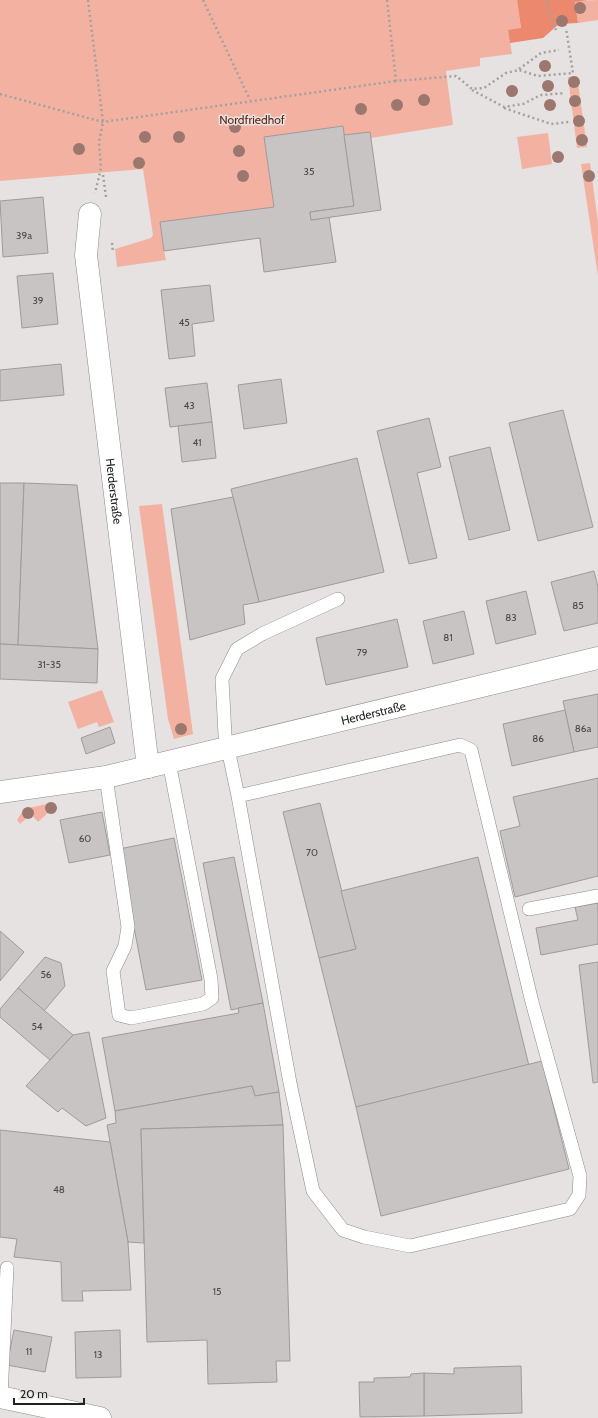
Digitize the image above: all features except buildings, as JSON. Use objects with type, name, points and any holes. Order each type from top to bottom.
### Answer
[{"type":"street","name":"Herderstraße","points":[[90,214],[86,255],[148,767]]},
{"type":"street","name":"Herderstraße","points":[[0,792],[106,777],[598,658]]},
{"type":"street","points":[[0,1397],[100,1418]]},
{"type":"lane","points":[[238,796],[460,745],[471,750],[532,1002],[580,1176],[579,1195],[570,1209],[410,1246],[364,1237],[343,1230],[324,1208],[313,1191],[290,1083],[229,748],[224,731],[222,679],[237,649],[262,634],[338,599]]},
{"type":"lane","points":[[106,777],[128,927],[125,946],[113,971],[119,1015],[131,1018],[203,1004],[212,998],[211,979],[169,762]]},
{"type":"lane","points":[[529,908],[598,896]]},
{"type":"lane","points":[[0,1397],[7,1268]]},
{"type":"path","points":[[88,0],[104,122],[99,142],[101,168],[100,175]]},
{"type":"path","points":[[203,0],[250,100]]},
{"type":"path","points":[[387,0],[396,81]]},
{"type":"path","points":[[547,0],[548,10],[556,30]]},
{"type":"path","points":[[519,70],[538,76],[573,73],[566,28]]},
{"type":"path","points":[[472,90],[484,88],[506,73],[519,70],[541,53],[559,50]]},
{"type":"path","points":[[0,94],[104,122],[250,100],[396,81],[456,76],[472,90],[504,108],[551,124],[570,122]]},
{"type":"path","points":[[504,108],[523,104],[540,96],[565,93]]},
{"type":"green space","name":"Nordfriedhof","points":[[0,0],[517,0],[521,29],[508,30],[512,54],[480,58],[480,66],[446,71],[453,125],[371,138],[381,210],[329,217],[336,262],[264,272],[259,238],[164,251],[166,260],[117,267],[115,249],[151,238],[153,235],[143,169],[0,181]]},
{"type":"green space","points":[[598,0],[598,20],[578,23],[575,1]]},
{"type":"green space","points":[[577,76],[587,147],[577,148],[568,77]]},
{"type":"green space","points":[[548,133],[552,164],[522,169],[517,137]]},
{"type":"green space","points":[[590,163],[598,222],[598,276],[581,164]]},
{"type":"green space","points":[[162,504],[193,734],[174,739],[168,719],[139,506]]},
{"type":"green space","points":[[102,690],[114,722],[99,727],[97,722],[78,729],[68,702]]},
{"type":"green space","points":[[47,804],[49,812],[38,822],[31,814],[20,824],[17,820],[24,809]]},
{"type":"shaded area","points":[[517,0],[588,0],[575,2],[578,23],[559,24],[543,38],[510,43],[508,30],[521,28]]}]
